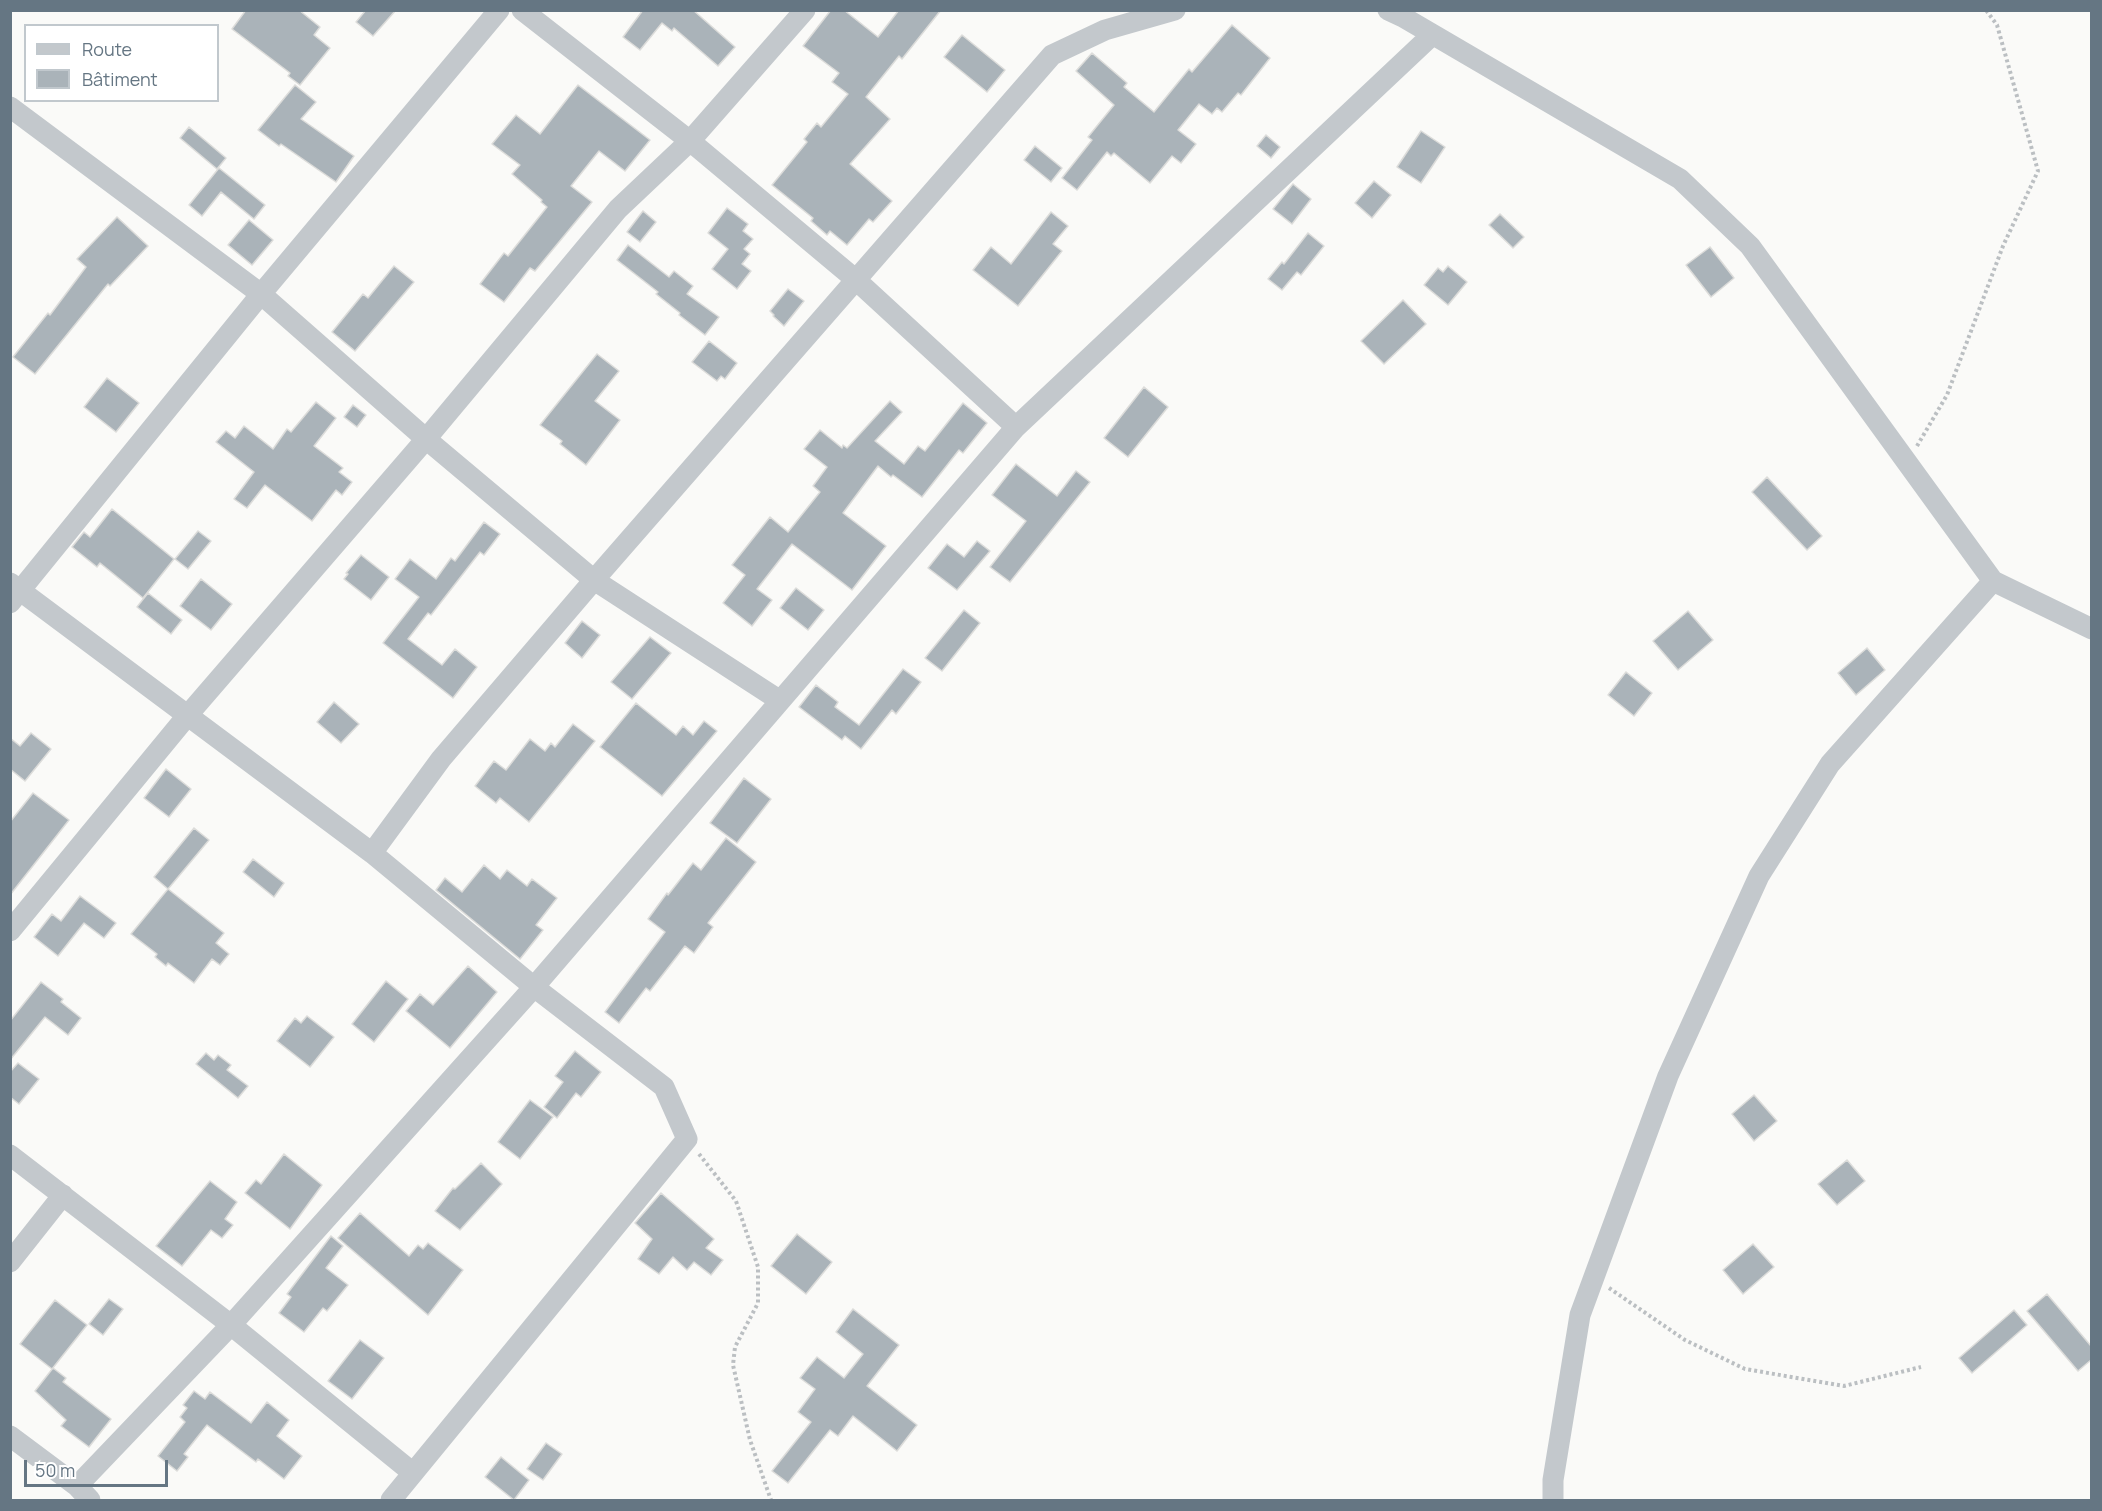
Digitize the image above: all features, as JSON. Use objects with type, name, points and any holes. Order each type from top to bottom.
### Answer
[{"type":"street","points":[[391,1500],[687,1139],[664,1087],[534,987],[372,853],[188,716],[14,592],[499,10]]},
{"type":"street","points":[[522,10],[690,141],[855,279],[1016,427]]},
{"type":"street","points":[[10,931],[188,716],[426,439],[618,209],[690,141],[805,10]]},
{"type":"street","points":[[372,853],[441,759],[855,279],[1052,55],[1105,30],[1175,10]]},
{"type":"street","points":[[1388,10],[1680,179],[1750,246],[1993,581],[2091,629]]},
{"type":"street","points":[[10,1436],[83,1493],[534,987],[1016,427],[1432,35]]},
{"type":"street","points":[[10,107],[261,294],[426,439],[594,580],[779,700]]},
{"type":"street","points":[[1553,1500],[1553,1480],[1580,1315],[1668,1076],[1759,876],[1830,764],[1993,581]]},
{"type":"street","points":[[10,1155],[231,1325],[413,1473]]},
{"type":"street","points":[[10,1262],[63,1195]]},
{"type":"path","points":[[1907,463],[1947,395],[2003,246],[2038,171],[1997,25],[1986,10]]},
{"type":"path","points":[[687,1139],[736,1201],[758,1266],[758,1303],[735,1347],[733,1365],[750,1440],[771,1500]]},
{"type":"path","points":[[1594,1277],[1685,1340],[1745,1369],[1844,1386],[1921,1367]]},
{"type":"building","points":[[246,10],[299,10],[320,27],[314,35],[330,48],[300,85],[288,76],[290,73],[232,29]]},
{"type":"building","points":[[366,10],[396,10],[373,36],[356,22]]},
{"type":"building","points":[[643,10],[693,10],[735,47],[718,66],[674,28],[672,31],[662,23],[640,50],[623,37]]},
{"type":"building","points":[[831,10],[844,10],[878,37],[899,10],[941,10],[902,59],[899,56],[866,97],[890,119],[850,164],[892,201],[873,222],[869,219],[847,245],[830,231],[827,235],[811,221],[813,218],[772,185],[807,142],[804,139],[817,123],[821,127],[848,94],[832,82],[839,73],[803,46]]},
{"type":"building","points":[[1232,25],[1270,58],[1241,95],[1238,93],[1222,112],[1217,108],[1212,114],[1199,104],[1178,130],[1196,144],[1181,163],[1172,156],[1150,183],[1114,153],[1111,156],[1107,152],[1077,190],[1062,178],[1092,140],[1088,137],[1114,105],[1076,71],[1092,53],[1127,83],[1124,87],[1154,112],[1189,69],[1192,72]]},
{"type":"building","points":[[962,35],[1005,70],[987,92],[944,57]]},
{"type":"building","points":[[295,85],[316,102],[301,119],[354,156],[336,182],[258,130]]},
{"type":"building","points":[[578,85],[650,140],[625,171],[599,151],[571,186],[592,202],[535,271],[530,268],[504,302],[480,284],[504,253],[508,256],[547,207],[512,174],[520,165],[492,144],[516,115],[540,134]]},
{"type":"building","points":[[189,127],[226,158],[217,169],[180,138]]},
{"type":"building","points":[[1421,131],[1445,147],[1421,183],[1397,167]]},
{"type":"building","points":[[1266,135],[1280,147],[1271,158],[1257,146]]},
{"type":"building","points":[[1035,146],[1062,168],[1051,182],[1024,160]]},
{"type":"building","points":[[219,168],[265,205],[254,219],[221,192],[202,216],[189,205]]},
{"type":"building","points":[[1374,181],[1391,195],[1372,218],[1355,203]]},
{"type":"building","points":[[1293,184],[1311,199],[1292,224],[1273,209]]},
{"type":"building","points":[[727,208],[748,224],[743,231],[753,239],[744,249],[750,254],[742,264],[751,271],[737,289],[712,269],[728,249],[708,233]]},
{"type":"building","points":[[643,211],[656,222],[640,242],[627,232]]},
{"type":"building","points":[[1051,212],[1068,226],[1053,244],[1062,251],[1018,306],[973,270],[991,247],[1011,264]]},
{"type":"building","points":[[1500,214],[1524,237],[1513,248],[1489,225]]},
{"type":"building","points":[[117,217],[148,246],[110,286],[108,284],[35,374],[13,357],[48,313],[50,315],[86,267],[77,259]]},
{"type":"building","points":[[249,220],[273,240],[252,265],[228,245]]},
{"type":"building","points":[[1308,233],[1324,246],[1301,275],[1297,272],[1282,290],[1268,279],[1282,262],[1284,264]]},
{"type":"building","points":[[628,245],[669,277],[674,271],[693,286],[687,294],[719,317],[705,335],[656,294],[658,292],[617,260]]},
{"type":"building","points":[[1710,247],[1734,278],[1711,297],[1686,265]]},
{"type":"building","points":[[394,266],[414,282],[355,351],[332,332],[363,294],[368,298]]},
{"type":"building","points":[[1448,266],[1467,282],[1448,305],[1424,285],[1438,268],[1443,272]]},
{"type":"building","points":[[788,289],[804,301],[784,326],[770,311]]},
{"type":"building","points":[[1403,300],[1426,324],[1384,364],[1361,341]]},
{"type":"building","points":[[709,341],[737,363],[725,379],[721,376],[717,381],[692,362]]},
{"type":"building","points":[[597,354],[619,371],[595,401],[620,420],[586,465],[560,444],[562,441],[540,425]]},
{"type":"building","points":[[107,378],[139,403],[116,432],[84,407]]},
{"type":"building","points":[[1144,387],[1168,407],[1128,457],[1104,438]]},
{"type":"building","points":[[890,401],[902,412],[875,441],[904,464],[918,446],[925,451],[963,403],[987,423],[963,453],[959,450],[922,497],[878,466],[843,513],[886,546],[852,590],[792,544],[757,589],[772,600],[752,626],[723,603],[745,575],[732,565],[770,517],[788,532],[820,492],[813,486],[827,467],[804,449],[820,430],[842,448],[843,445],[847,448]]},
{"type":"building","points":[[316,402],[336,418],[314,446],[343,468],[339,472],[352,482],[342,495],[336,490],[312,521],[265,485],[247,508],[234,499],[254,472],[216,442],[226,431],[235,438],[244,426],[273,449],[287,429],[291,432]]},
{"type":"building","points":[[353,405],[366,415],[357,427],[344,417]]},
{"type":"building","points":[[1016,464],[1057,496],[1076,471],[1090,482],[1010,582],[990,567],[1026,521],[992,495]]},
{"type":"building","points":[[1767,477],[1822,536],[1807,550],[1752,492]]},
{"type":"building","points":[[112,509],[174,559],[143,598],[100,563],[97,567],[72,547],[84,532],[90,537]]},
{"type":"building","points":[[484,522],[500,534],[484,555],[480,552],[431,615],[428,613],[408,639],[442,665],[455,649],[477,667],[453,698],[383,643],[419,597],[395,579],[410,559],[436,579],[451,558],[455,561]]},
{"type":"building","points":[[198,531],[211,541],[188,569],[175,559]]},
{"type":"building","points":[[977,541],[990,551],[957,590],[928,568],[947,544],[964,557]]},
{"type":"building","points":[[361,555],[389,577],[371,600],[344,579],[348,574],[346,573]]},
{"type":"building","points":[[201,579],[232,604],[211,630],[180,606]]},
{"type":"building","points":[[796,588],[824,610],[808,630],[780,608]]},
{"type":"building","points":[[148,593],[182,620],[171,634],[137,607]]},
{"type":"building","points":[[964,610],[980,623],[942,671],[925,658]]},
{"type":"building","points":[[1688,611],[1713,640],[1678,670],[1653,641]]},
{"type":"building","points":[[582,621],[600,635],[582,658],[565,643]]},
{"type":"building","points":[[650,637],[671,653],[632,699],[611,682]]},
{"type":"building","points":[[1867,648],[1885,670],[1856,695],[1838,673]]},
{"type":"building","points":[[903,669],[921,682],[896,714],[892,710],[861,749],[845,736],[842,740],[799,707],[816,685],[838,702],[835,707],[859,725]]},
{"type":"building","points":[[1626,672],[1652,693],[1634,716],[1608,695]]},
{"type":"building","points":[[334,702],[359,724],[341,743],[317,722]]},
{"type":"building","points":[[636,703],[676,735],[683,726],[693,735],[704,721],[717,731],[662,796],[600,747]]},
{"type":"building","points":[[573,724],[595,741],[529,822],[500,798],[496,803],[475,786],[494,761],[506,770],[530,739],[545,751],[551,743],[555,747]]},
{"type":"building","points":[[31,733],[51,749],[25,781],[10,769],[10,738],[20,746]]},
{"type":"building","points":[[166,769],[191,789],[169,817],[144,798]]},
{"type":"building","points":[[744,778],[771,799],[737,843],[710,823]]},
{"type":"building","points":[[33,793],[69,820],[10,895],[10,822]]},
{"type":"building","points":[[194,828],[209,840],[168,889],[154,877]]},
{"type":"building","points":[[726,838],[756,862],[708,923],[713,927],[694,953],[685,946],[650,991],[646,988],[619,1023],[605,1012],[665,932],[648,919],[693,863],[701,870]]},
{"type":"building","points":[[253,859],[284,883],[274,897],[243,872]]},
{"type":"building","points":[[484,865],[500,879],[507,870],[527,886],[532,879],[557,898],[536,925],[543,930],[520,959],[436,890],[445,878],[462,892]]},
{"type":"building","points":[[168,889],[224,933],[216,943],[229,954],[220,965],[212,959],[194,983],[168,963],[166,966],[155,957],[157,954],[131,934]]},
{"type":"building","points":[[80,896],[116,923],[104,938],[84,923],[58,956],[34,937],[52,914],[61,921]]},
{"type":"building","points":[[468,966],[497,992],[450,1048],[406,1011],[420,994],[433,1005]]},
{"type":"building","points":[[386,981],[408,999],[374,1042],[352,1024]]},
{"type":"building","points":[[41,982],[63,999],[61,1002],[81,1018],[68,1035],[45,1017],[10,1060],[10,1021]]},
{"type":"building","points":[[307,1016],[334,1037],[310,1067],[277,1041],[295,1018],[301,1023]]},
{"type":"building","points":[[575,1051],[601,1072],[581,1097],[576,1093],[557,1118],[544,1107],[563,1082],[555,1076]]},
{"type":"building","points":[[206,1053],[214,1060],[218,1055],[231,1065],[227,1070],[248,1086],[238,1098],[196,1064]]},
{"type":"building","points":[[18,1063],[39,1079],[19,1104],[10,1097],[10,1072]]},
{"type":"building","points":[[1754,1095],[1777,1121],[1754,1141],[1732,1114]]},
{"type":"building","points":[[530,1100],[553,1117],[520,1159],[498,1142]]},
{"type":"building","points":[[284,1154],[322,1185],[290,1229],[245,1193],[256,1180],[261,1184]]},
{"type":"building","points":[[1847,1160],[1865,1181],[1837,1205],[1818,1184]]},
{"type":"building","points":[[481,1163],[502,1184],[460,1230],[435,1211],[453,1188],[455,1189]]},
{"type":"building","points":[[210,1181],[237,1202],[225,1219],[233,1225],[222,1238],[211,1230],[182,1266],[156,1246]]},
{"type":"building","points":[[661,1193],[714,1239],[706,1248],[723,1260],[711,1275],[694,1262],[687,1270],[673,1257],[659,1274],[638,1259],[652,1239],[635,1223]]},
{"type":"building","points":[[360,1213],[409,1256],[418,1245],[423,1249],[428,1243],[463,1270],[428,1315],[338,1238]]},
{"type":"building","points":[[797,1234],[832,1262],[806,1294],[771,1266]]},
{"type":"building","points":[[331,1236],[343,1246],[326,1268],[348,1285],[327,1311],[323,1308],[304,1332],[279,1313],[291,1297],[287,1294]]},
{"type":"building","points":[[1753,1244],[1774,1267],[1743,1294],[1723,1270]]},
{"type":"building","points":[[2047,1294],[2091,1346],[2091,1360],[2078,1371],[2027,1311]]},
{"type":"building","points":[[109,1299],[123,1309],[103,1335],[89,1324]]},
{"type":"building","points":[[55,1300],[87,1325],[52,1369],[20,1344]]},
{"type":"building","points":[[853,1309],[899,1345],[867,1386],[917,1425],[897,1451],[853,1416],[838,1436],[830,1430],[788,1483],[772,1471],[811,1422],[798,1412],[815,1389],[800,1378],[817,1357],[844,1378],[863,1354],[836,1332]]},
{"type":"building","points":[[2014,1310],[2027,1325],[1972,1373],[1959,1358]]},
{"type":"building","points":[[360,1340],[384,1358],[352,1399],[328,1381]]},
{"type":"building","points":[[53,1368],[66,1378],[63,1382],[111,1419],[89,1447],[61,1426],[66,1420],[35,1391]]},
{"type":"building","points":[[194,1391],[205,1399],[210,1392],[251,1423],[267,1402],[289,1420],[277,1436],[302,1456],[284,1479],[258,1459],[256,1462],[207,1425],[184,1454],[188,1457],[177,1471],[158,1456],[185,1422],[180,1417],[187,1408],[183,1405]]},
{"type":"building","points":[[546,1443],[562,1454],[543,1480],[527,1469]]},
{"type":"building","points":[[501,1457],[529,1480],[514,1500],[485,1477]]}]
